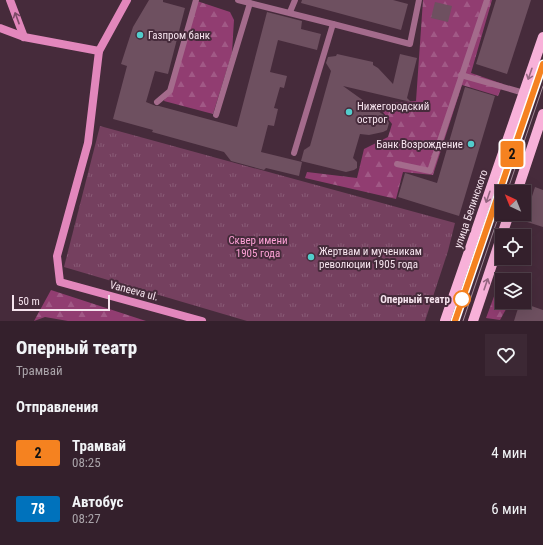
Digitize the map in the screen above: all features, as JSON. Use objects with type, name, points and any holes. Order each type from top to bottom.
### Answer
[{"type":"main road","points":[[10,0],[24,37]]},
{"type":"main road","points":[[0,28],[24,37],[99,52],[127,0]]},
{"type":"main road","name":"улица Белинского","points":[[445,321],[543,37]]},
{"type":"main road","name":"Vaneeva ul.","points":[[99,52],[88,143],[57,256],[60,282],[202,321]]},
{"type":"main road","points":[[519,185],[543,114]]},
{"type":"main road","points":[[473,321],[507,221]]},
{"type":"lane","points":[[157,102],[170,91],[196,0]]},
{"type":"lane","points":[[238,0],[290,12],[410,44],[419,0]]},
{"type":"lane","points":[[290,12],[294,0]]},
{"type":"lane","points":[[397,164],[430,171],[487,0]]},
{"type":"lane","points":[[216,115],[250,3]]},
{"type":"lane","points":[[294,153],[333,24]]},
{"type":"lane","points":[[461,75],[524,93]]},
{"type":"green space","points":[[423,0],[492,0],[471,73],[503,84],[498,96],[462,85],[433,175],[403,172],[396,199],[305,178],[307,172],[357,178],[364,149],[388,137],[392,124],[377,104],[416,101]]},
{"type":"green space","points":[[197,1],[230,12],[234,20],[232,53],[213,114],[164,101]]},
{"type":"green space","name":"Сквер имени 1905 года","points":[[100,126],[455,223],[448,251],[425,321],[247,321],[64,267]]},
{"type":"green space","points":[[51,290],[146,321],[68,321],[45,317],[34,321]]},
{"type":"green space","points":[[495,294],[495,309],[506,309],[500,320],[486,318]]},
{"type":"building","points":[[149,0],[163,0],[163,2],[185,8],[168,74],[155,71],[146,102],[156,106],[237,127],[267,12],[302,21],[301,29],[321,34],[317,50],[278,40],[270,72],[287,76],[284,88],[280,87],[274,108],[278,109],[274,126],[268,125],[261,152],[302,162],[299,176],[266,168],[264,170],[231,161],[224,152],[152,132],[153,130],[113,119],[127,66],[121,64],[133,27]]},
{"type":"building","points":[[302,0],[393,0],[408,4],[401,30],[301,3]]},
{"type":"building","points":[[496,0],[531,0],[507,74],[476,64]]},
{"type":"building","points":[[435,2],[452,6],[448,22],[431,18]]},
{"type":"building","name":"Нижегородский острог","points":[[337,54],[373,62],[373,65],[378,68],[393,84],[400,54],[417,58],[407,98],[411,102],[343,86],[385,116],[389,123],[387,130],[383,132],[369,135],[360,134],[353,158],[357,162],[357,168],[346,172],[301,161],[304,150],[310,146],[331,71],[326,63],[328,57],[336,56]]},
{"type":"building","points":[[465,87],[495,96],[459,216],[398,197],[405,173],[437,183]]},
{"type":"building","points":[[535,187],[543,190],[543,227],[524,221],[531,221],[531,199]]},
{"type":"building","points":[[531,306],[543,310],[543,321],[514,321],[518,309],[531,309]]},
{"type":"tram line","points":[[455,321],[543,64]]},
{"type":"tram line","name":"2","points":[[455,321],[543,64]]},
{"type":"tram line","points":[[509,185],[543,86]]},
{"type":"tram line","points":[[463,321],[497,221]]},
{"type":"place","name":"Газпром банк","points":[[140,35]]},
{"type":"place","name":"Нижегородский острог","points":[[349,112]]},
{"type":"place","name":"Банк Возрождение","points":[[471,144]]},
{"type":"place","name":"Жертвам и мученикам революции 1905 года","points":[[311,257]]},
{"type":"place","name":"Оперный театр","points":[[462,299]]}]
